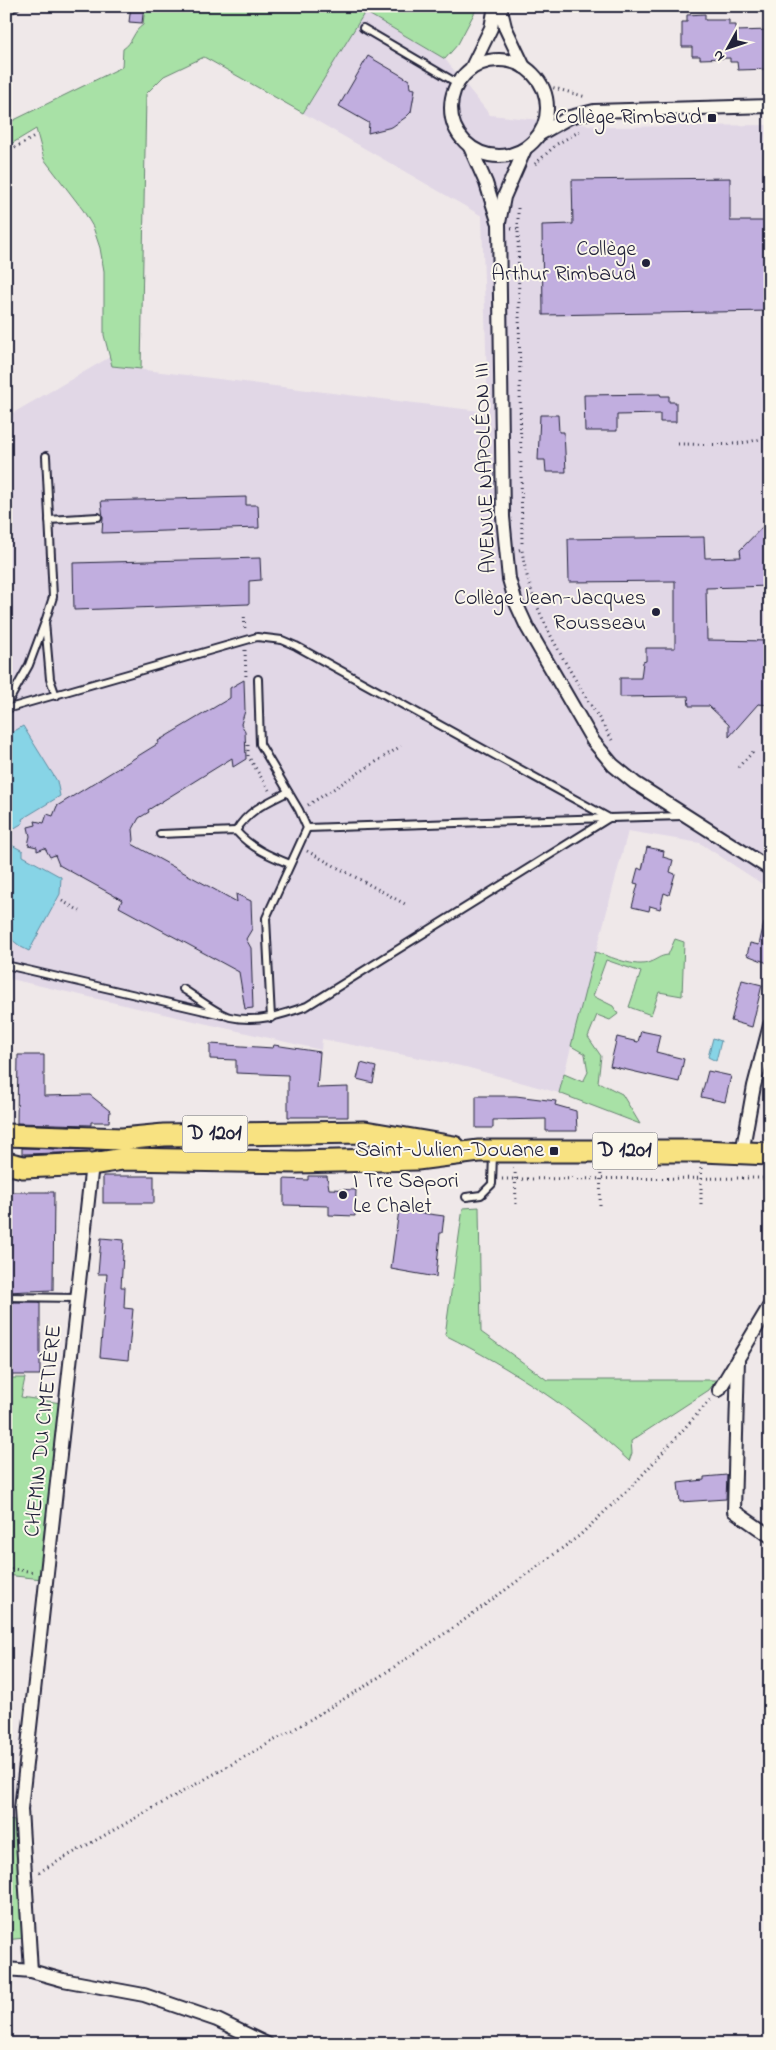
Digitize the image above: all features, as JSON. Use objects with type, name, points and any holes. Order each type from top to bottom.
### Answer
[{"type":"main road","points":[[264,1161],[265,1132]]},
{"type":"main road","name":"D 1201","points":[[123,1149],[164,1134],[365,1132],[486,1151]]},
{"type":"main road","points":[[6,1135],[123,1149]]},
{"type":"main road","points":[[394,1159],[397,1138]]},
{"type":"main road","name":"D 1201","points":[[123,1149],[201,1161],[297,1162],[394,1159],[486,1151],[702,1151],[770,1154]]},
{"type":"main road","points":[[6,1163],[23,1167],[92,1164],[123,1149]]},
{"type":"street","points":[[495,6],[491,28],[471,69],[457,83],[450,106],[452,121],[459,135],[470,147],[483,154],[498,157],[512,155],[525,149],[540,134],[570,117],[594,111],[770,106]]},
{"type":"street","points":[[500,6],[506,27],[524,67]]},
{"type":"street","points":[[471,69],[495,60],[510,61],[524,67],[536,78],[544,91],[547,107],[546,121],[540,134]]},
{"type":"street","name":"AVENUE NAPOLÉON III","points":[[470,147],[486,183],[499,226]]},
{"type":"street","name":"AVENUE NAPOLÉON III","points":[[525,149],[504,196],[499,226],[505,551],[509,579],[523,619],[593,741],[613,765],[635,783],[770,869]]},
{"type":"street","points":[[742,1154],[754,1086],[770,1025]]},
{"type":"street","name":"CHEMIN DU CIMETIÈRE","points":[[31,1971],[24,1885],[21,1809],[92,1164]]},
{"type":"street","points":[[718,1390],[770,1305]]},
{"type":"street","points":[[738,1358],[734,1511],[770,1536]]},
{"type":"street","points":[[6,1969],[31,1971],[63,1980],[144,1995],[217,2020],[267,2044]]},
{"type":"lane","points":[[6,12],[16,6]]},
{"type":"lane","points":[[362,28],[457,83]]},
{"type":"lane","points":[[6,707],[29,665],[53,597],[46,456]]},
{"type":"lane","points":[[49,520],[98,517]]},
{"type":"lane","points":[[45,622],[50,679],[56,696]]},
{"type":"lane","points":[[6,707],[56,696],[257,638],[282,640],[609,818]]},
{"type":"lane","points":[[258,679],[260,744],[300,810],[307,828],[266,918],[271,1018]]},
{"type":"lane","points":[[236,831],[243,818],[288,792]]},
{"type":"lane","points":[[307,828],[687,816]]},
{"type":"lane","points":[[6,965],[229,1017],[271,1018],[307,1006],[609,818]]},
{"type":"lane","points":[[160,834],[236,831]]},
{"type":"lane","points":[[236,831],[243,839],[267,855],[290,864]]},
{"type":"lane","points":[[183,989],[229,1017]]},
{"type":"lane","points":[[466,1198],[478,1196],[486,1192],[494,1177],[486,1151]]},
{"type":"lane","points":[[6,1297],[78,1298]]},
{"type":"path","points":[[536,78],[551,87],[570,94],[595,98]]},
{"type":"path","points":[[532,168],[557,144],[590,128]]},
{"type":"path","points":[[6,153],[36,136]]},
{"type":"path","points":[[518,205],[522,549],[526,573],[534,601],[613,740]]},
{"type":"path","points":[[499,226],[518,229]]},
{"type":"path","points":[[678,444],[738,443],[770,435]]},
{"type":"path","points":[[505,551],[522,549]]},
{"type":"path","points":[[300,810],[401,746]]},
{"type":"path","points":[[738,767],[753,752]]},
{"type":"path","points":[[299,847],[405,904]]},
{"type":"path","points":[[62,902],[80,912]]},
{"type":"path","points":[[514,1151],[516,1205]]},
{"type":"path","points":[[600,1205],[601,1151]]},
{"type":"path","points":[[701,1204],[702,1151]]},
{"type":"path","points":[[494,1177],[515,1179],[770,1178]]},
{"type":"path","points":[[24,1885],[50,1866],[300,1726],[367,1685],[456,1626],[579,1536],[635,1483],[718,1390]]},
{"type":"path","points":[[6,1568],[48,1573]]},
{"type":"shaded area","points":[[365,12],[445,59],[490,115],[609,127],[770,125],[770,889],[700,843],[628,831],[559,1093],[466,1067],[322,1039],[321,1050],[6,978],[6,417],[110,357],[112,366],[488,412],[482,216],[303,113]]},
{"type":"green space","points":[[145,6],[478,6],[458,44],[445,59],[365,12],[303,113],[204,57],[164,76],[146,94],[141,369],[112,366],[104,335],[104,271],[100,248],[93,227],[83,210],[44,159],[36,129],[6,147],[6,124],[122,67],[123,49],[143,25]]},
{"type":"green space","points":[[675,939],[684,942],[682,996],[659,992],[651,1015],[629,1007],[641,972],[606,960],[593,996],[613,1006],[618,1014],[610,1020],[597,1015],[588,1037],[601,1056],[598,1082],[622,1094],[640,1124],[559,1093],[564,1074],[583,1082],[588,1072],[585,1054],[571,1046],[595,952],[630,963],[644,964],[668,955]]},
{"type":"green space","points":[[479,1207],[481,1332],[547,1380],[716,1380],[709,1390],[631,1441],[632,1453],[629,1461],[587,1424],[542,1391],[494,1361],[445,1335],[463,1208]]},
{"type":"green space","points":[[6,1378],[25,1378],[21,1397],[61,1403],[42,1579],[6,1575]]},
{"type":"green space","points":[[14,1820],[24,1938],[6,1940],[6,1821]]},
{"type":"water","points":[[23,726],[57,781],[60,796],[22,819],[23,823],[6,833],[6,736]]},
{"type":"water","points":[[6,842],[23,851],[23,856],[61,877],[60,894],[29,951],[6,935]]},
{"type":"water","points":[[713,1038],[721,1041],[716,1061],[708,1057]]},
{"type":"building","points":[[131,6],[144,6],[142,23],[129,22]]},
{"type":"building","points":[[705,14],[705,20],[729,20],[729,25],[736,25],[736,31],[770,30],[770,69],[738,70],[737,62],[730,62],[730,58],[700,59],[700,56],[692,56],[692,47],[682,47],[682,22],[687,22],[687,15]]},
{"type":"building","points":[[368,56],[409,80],[410,88],[415,89],[411,112],[406,117],[392,127],[368,133],[369,123],[339,106]]},
{"type":"building","points":[[730,178],[730,221],[770,221],[770,311],[543,315],[542,225],[573,224],[572,180]]},
{"type":"building","points":[[660,394],[661,396],[669,396],[669,402],[676,402],[676,422],[660,422],[660,414],[617,415],[617,431],[585,431],[584,395]]},
{"type":"building","points":[[540,415],[558,415],[559,432],[564,432],[566,472],[546,472],[545,460],[538,460]]},
{"type":"building","points":[[246,497],[246,505],[258,505],[259,528],[102,533],[101,501]]},
{"type":"building","points":[[770,519],[770,586],[706,588],[707,640],[770,641],[770,705],[758,704],[729,737],[729,725],[709,706],[689,706],[688,696],[620,697],[620,678],[641,678],[643,662],[646,661],[646,648],[675,648],[675,581],[569,582],[568,539],[704,537],[705,558],[741,557],[740,550]]},
{"type":"building","points":[[260,558],[261,580],[249,581],[249,604],[74,610],[73,563]]},
{"type":"building","points":[[244,680],[245,711],[241,724],[245,731],[246,759],[233,767],[232,758],[148,810],[149,812],[139,818],[133,829],[134,840],[132,844],[237,902],[236,894],[251,901],[252,929],[246,939],[251,948],[253,1008],[245,1009],[239,972],[119,907],[122,900],[59,865],[55,855],[50,857],[45,848],[37,851],[37,847],[28,845],[30,836],[28,827],[36,825],[35,821],[44,823],[47,814],[53,816],[57,806],[159,743],[158,741],[230,698],[230,688]]},
{"type":"building","points":[[647,847],[664,851],[663,857],[673,860],[670,872],[675,874],[669,895],[664,893],[660,909],[650,906],[649,911],[632,907],[638,884],[634,883],[638,868],[642,870]]},
{"type":"building","points":[[764,923],[770,924],[770,964],[747,955],[750,943],[759,945]]},
{"type":"building","points":[[742,980],[762,985],[752,1027],[731,1021]]},
{"type":"building","points":[[641,1031],[660,1035],[656,1052],[684,1059],[679,1082],[610,1066],[617,1037],[638,1042]]},
{"type":"building","points":[[210,1044],[273,1048],[274,1045],[320,1052],[317,1088],[348,1087],[348,1117],[288,1117],[288,1075],[236,1073],[236,1060],[210,1059]]},
{"type":"building","points":[[18,1055],[44,1055],[44,1096],[90,1095],[110,1111],[109,1122],[91,1122],[91,1125],[17,1123]]},
{"type":"building","points":[[361,1063],[376,1067],[373,1083],[357,1079]]},
{"type":"building","points":[[708,1071],[731,1076],[725,1102],[701,1097]]},
{"type":"building","points":[[476,1096],[516,1096],[556,1101],[555,1105],[576,1111],[577,1131],[546,1131],[546,1119],[493,1120],[493,1128],[476,1128]]},
{"type":"building","points":[[22,1148],[90,1150],[90,1152],[22,1154]]},
{"type":"building","points":[[103,1176],[154,1176],[154,1203],[103,1203]]},
{"type":"building","points":[[308,1176],[327,1176],[329,1189],[356,1190],[355,1216],[329,1215],[329,1206],[284,1205],[284,1179],[308,1180]]},
{"type":"building","points":[[6,1192],[54,1192],[53,1290],[6,1292]]},
{"type":"building","points":[[399,1210],[444,1216],[442,1233],[440,1233],[436,1277],[391,1269]]},
{"type":"building","points":[[101,1238],[124,1240],[121,1287],[125,1287],[124,1308],[133,1309],[128,1360],[100,1357],[107,1274],[98,1274]]},
{"type":"building","points":[[6,1302],[40,1302],[40,1375],[6,1375]]},
{"type":"building","points":[[727,1475],[726,1499],[680,1502],[678,1483],[704,1480],[704,1477]]},
{"type":"place","name":"Collège Rimbaud","points":[[712,118]]},
{"type":"place","name":"Collège Arthur Rimbaud","points":[[646,263]]},
{"type":"place","name":"Collège Jean-Jacques Rousseau","points":[[656,612]]},
{"type":"place","name":"Saint-Julien-Douane","points":[[554,1151]]},
{"type":"place","name":"I Tre Sapori Le Chalet","points":[[343,1195]]}]
